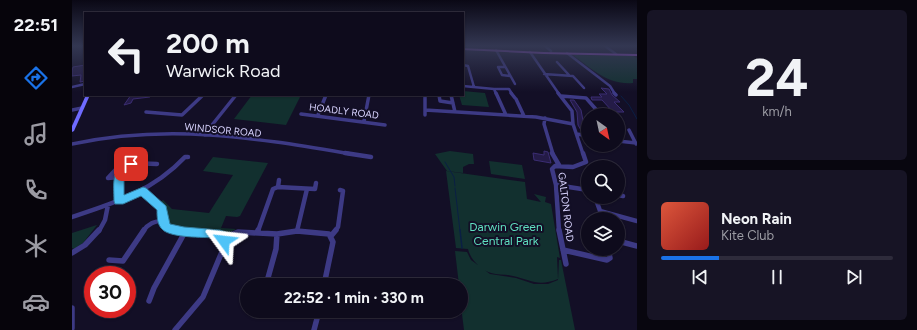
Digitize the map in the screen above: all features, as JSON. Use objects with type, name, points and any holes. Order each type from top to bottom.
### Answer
[{"type":"main road","points":[[72,131],[88,96]]},
{"type":"street","points":[[502,61],[514,84]]},
{"type":"street","points":[[537,61],[572,111],[573,124],[577,134],[581,135]]},
{"type":"street","points":[[578,61],[610,86],[616,94]]},
{"type":"street","points":[[557,62],[584,88]]},
{"type":"street","points":[[464,65],[468,66],[474,87]]},
{"type":"street","points":[[505,67],[498,66],[502,76],[510,76]]},
{"type":"street","points":[[546,75],[569,75]]},
{"type":"street","points":[[72,87],[84,84]]},
{"type":"street","points":[[464,86],[494,89],[510,87],[524,116]]},
{"type":"street","points":[[494,89],[506,115]]},
{"type":"street","points":[[146,112],[159,111],[169,115],[182,115],[185,114],[202,96]]},
{"type":"street","points":[[204,135],[235,96]]},
{"type":"street","points":[[318,115],[326,96]]},
{"type":"street","points":[[364,121],[368,96]]},
{"type":"street","points":[[425,96],[425,115]]},
{"type":"street","points":[[439,96],[440,101],[453,103]]},
{"type":"street","points":[[451,96],[455,112]]},
{"type":"street","points":[[561,96],[586,98],[595,108]]},
{"type":"street","points":[[72,110],[82,108]]},
{"type":"street","points":[[425,110],[524,116],[545,118],[573,124]]},
{"type":"street","name":"HOADLY ROAD","points":[[301,114],[364,121],[385,125]]},
{"type":"street","points":[[545,118],[544,124],[553,155],[559,165]]},
{"type":"street","points":[[629,130],[636,144]]},
{"type":"street","name":"WINDSOR ROAD","points":[[72,144],[112,136],[141,134],[204,135],[284,143],[372,157]]},
{"type":"street","name":"GALTON ROAD","points":[[566,264],[559,235],[556,185],[552,169],[559,165],[573,167],[586,162],[577,134]]},
{"type":"street","points":[[625,142],[636,144]]},
{"type":"street","points":[[72,217],[143,191],[166,176],[185,157],[188,157]]},
{"type":"street","points":[[119,178],[108,178],[122,163]]},
{"type":"street","points":[[119,201],[119,178],[121,170],[131,164],[157,164]]},
{"type":"street","points":[[278,187],[279,180]]},
{"type":"street","points":[[257,233],[273,189],[278,187],[315,189],[316,183]]},
{"type":"street","points":[[556,185],[581,189]]},
{"type":"street","points":[[297,231],[307,189]]},
{"type":"street","points":[[331,236],[338,227],[343,191],[340,190]]},
{"type":"street","points":[[143,191],[162,209],[163,220],[166,227],[169,229],[184,232],[216,233],[224,238]]},
{"type":"street","points":[[598,204],[600,211],[637,221]]},
{"type":"street","points":[[72,253],[81,249],[87,244],[105,221],[108,214],[108,205]]},
{"type":"street","points":[[109,260],[123,261],[147,226],[153,222],[163,220]]},
{"type":"street","points":[[224,238],[235,233],[277,234],[297,231],[326,233],[331,236],[333,242],[325,278]]},
{"type":"street","points":[[149,301],[154,288],[184,232]]},
{"type":"street","points":[[268,278],[276,249],[277,234]]},
{"type":"street","points":[[175,330],[203,297],[224,247],[224,238]]},
{"type":"street","points":[[625,243],[637,246]]},
{"type":"street","points":[[563,250],[581,254]]},
{"type":"street","points":[[589,256],[607,260],[610,258],[610,256]]},
{"type":"street","points":[[72,308],[72,328]]},
{"type":"street","points":[[314,330],[317,318]]},
{"type":"green space","points":[[581,61],[637,61],[637,79],[633,79],[633,83],[616,82],[594,71]]},
{"type":"green space","points":[[464,91],[485,93],[489,107],[462,105],[459,96],[464,96]]},
{"type":"green space","points":[[251,96],[300,96],[286,125],[234,119]]},
{"type":"green space","points":[[450,151],[473,154],[474,164],[469,164],[463,167],[463,173],[447,171],[435,154]]},
{"type":"green space","points":[[213,157],[268,163],[240,216],[226,216],[221,228],[236,229],[229,233],[224,233],[217,230],[181,229],[170,227],[163,206],[160,202],[163,200],[172,209],[209,213],[233,175],[203,171]]},
{"type":"green space","points":[[489,161],[522,165],[525,179],[491,174]]},
{"type":"green space","name":"Darwin Green Central Park","points":[[446,171],[525,182],[527,199],[541,202],[534,194],[546,197],[545,202],[551,204],[560,258],[557,257],[558,279],[540,283],[510,275],[491,273],[476,264],[468,249],[456,248]]},
{"type":"green space","points":[[103,223],[97,225],[83,243],[74,249],[72,248],[72,233]]},
{"type":"green space","points":[[455,251],[467,252],[471,260],[490,274],[516,278],[534,284],[548,284],[558,280],[559,260],[561,260],[575,330],[464,330],[462,318],[468,318],[468,278],[458,278]]},
{"type":"building","points":[[84,65],[84,81],[80,82],[81,75],[72,76],[73,67]]},
{"type":"building","points":[[601,88],[609,89],[612,95],[620,102],[614,102],[620,108],[609,108],[602,100],[592,100],[591,97],[602,97],[599,94],[607,94]]},
{"type":"building","points":[[130,96],[150,97],[133,99],[131,103],[124,105]]},
{"type":"building","points":[[570,100],[574,100],[581,110],[581,130],[578,125],[577,112]]},
{"type":"building","points":[[544,151],[548,152],[551,163],[534,160],[533,153],[544,155]]},
{"type":"waterway","points":[[621,96],[629,105],[637,119]]},
{"type":"waterway","points":[[445,162],[454,177],[455,186]]},
{"type":"waterway","points":[[455,188],[460,231]]},
{"type":"waterway","points":[[460,230],[462,248]]},
{"type":"route","points":[[131,164],[126,165],[119,174],[119,201],[143,191],[162,209],[163,220],[166,227],[169,229],[184,232],[216,233],[222,235],[224,241]]}]
